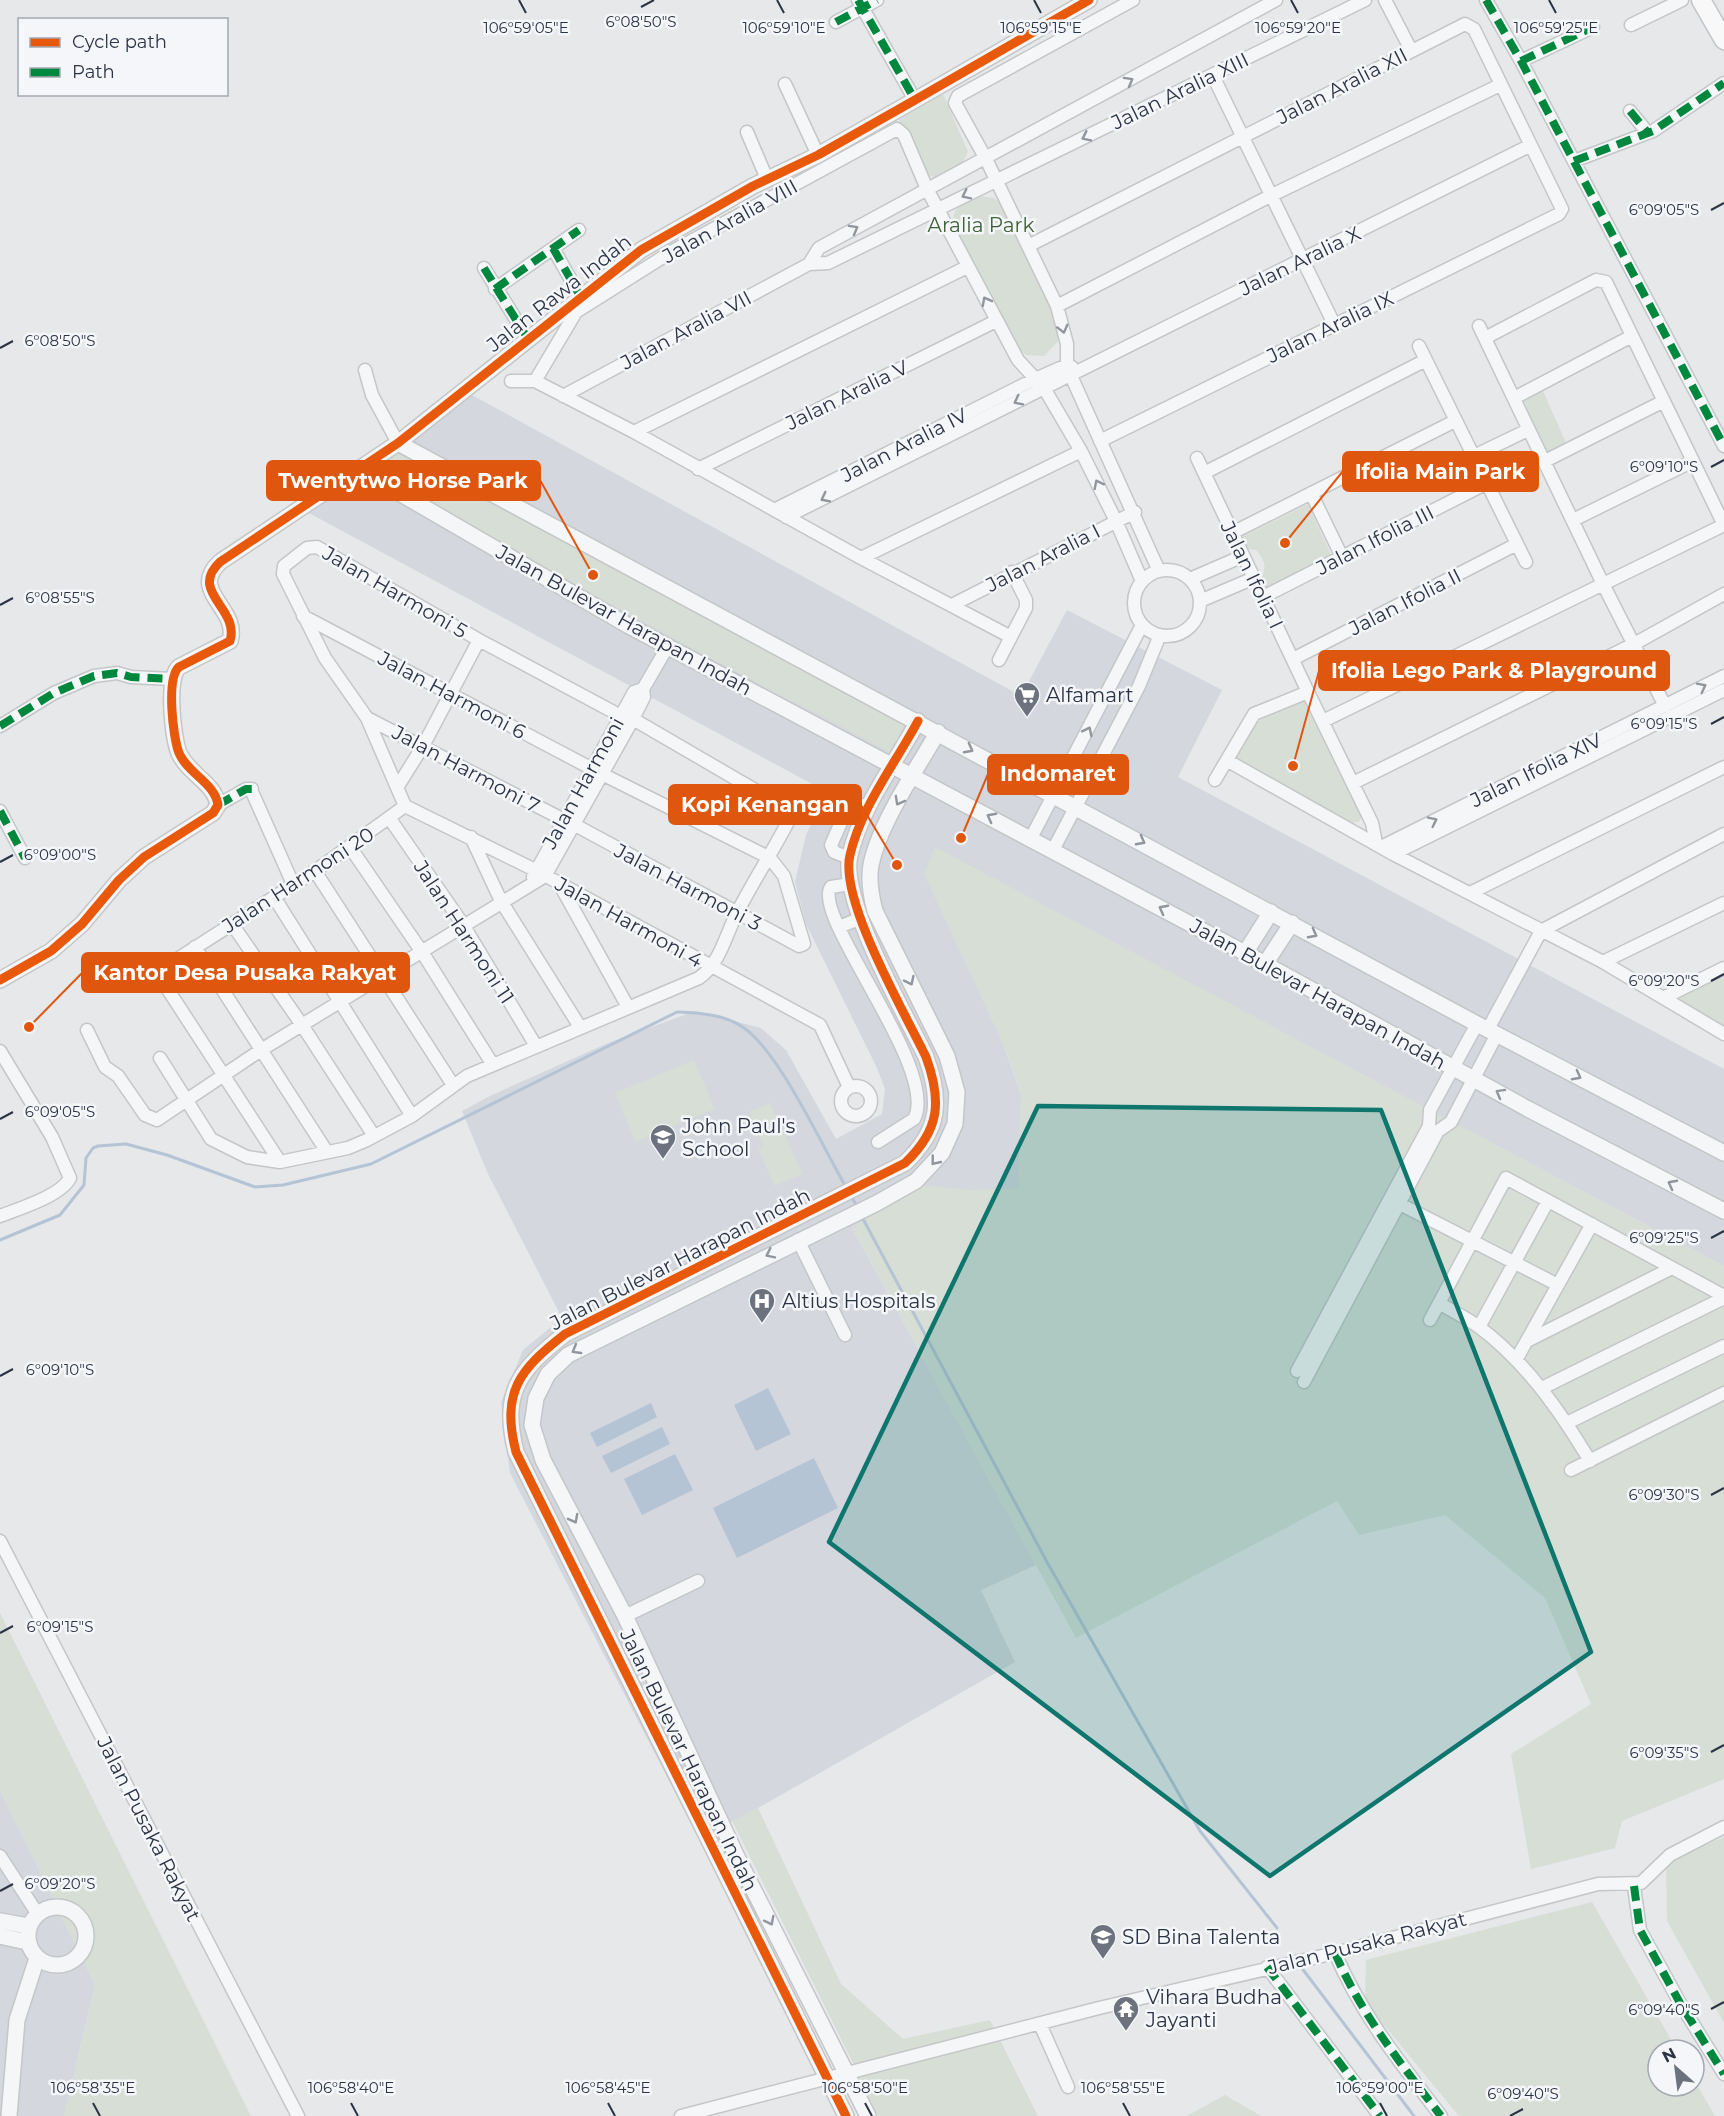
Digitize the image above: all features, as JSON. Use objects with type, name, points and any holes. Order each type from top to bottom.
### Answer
[{"type":"main road","points":[[1701,0],[1724,40]]},
{"type":"street","points":[[836,22],[861,4],[877,0]]},
{"type":"street","name":"Jalan Rawa Indah","points":[[172,679],[179,667],[230,641],[231,625],[208,583],[210,571],[220,562],[398,443],[580,296],[641,250],[767,179],[818,155],[1089,0]]},
{"type":"street","points":[[1133,0],[957,98],[955,105],[986,159],[1057,306],[1067,344],[1069,372],[1135,512],[1160,571]]},
{"type":"street","name":"Jalan Aralia VII","points":[[809,264],[819,248],[1276,0]]},
{"type":"street","name":"Jalan Aralia XIII","points":[[937,208],[1213,76],[1365,0]]},
{"type":"street","points":[[1384,0],[1412,50]]},
{"type":"street","points":[[1485,0],[1521,61],[1724,446]]},
{"type":"street","points":[[1631,25],[1682,0]]},
{"type":"street","points":[[861,4],[915,100]]},
{"type":"street","name":"Jalan Aralia XII","points":[[1028,246],[1412,50],[1468,24],[1474,29],[1529,146],[1562,208],[1561,213]]},
{"type":"street","points":[[1521,61],[1593,27]]},
{"type":"street","points":[[1213,76],[1334,324]]},
{"type":"street","points":[[1574,161],[1648,133],[1685,111],[1724,83]]},
{"type":"street","points":[[785,84],[818,155]]},
{"type":"street","points":[[1057,306],[1270,196],[1500,85]]},
{"type":"street","points":[[1630,111],[1648,133]]},
{"type":"street","name":"Jalan Aralia VIII","points":[[535,381],[576,312],[671,252],[897,129],[904,135],[927,189]]},
{"type":"street","points":[[747,132],[767,179]]},
{"type":"street","name":"Jalan Aralia X","points":[[1069,372],[1303,260],[1529,146]]},
{"type":"street","points":[[927,189],[1018,360],[1033,380],[1044,388],[1081,451],[1116,521],[1142,581]]},
{"type":"street","name":"Jalan Aralia VII","points":[[563,396],[809,264],[828,263],[937,208]]},
{"type":"street","name":"Jalan Aralia IX","points":[[1100,441],[1561,213]]},
{"type":"street","points":[[495,289],[579,231]]},
{"type":"street","points":[[553,248],[580,296]]},
{"type":"street","points":[[634,432],[967,267]]},
{"type":"street","points":[[484,268],[528,339]]},
{"type":"street","points":[[1323,721],[1603,584],[1724,525],[1605,282],[1596,280],[1482,332],[1603,584],[1665,706]]},
{"type":"street","name":"Jalan Aralia V","points":[[698,469],[996,321]]},
{"type":"street","points":[[1514,398],[1632,336]]},
{"type":"street","points":[[1419,346],[1526,562]]},
{"type":"street","points":[[1204,473],[1426,360]]},
{"type":"street","points":[[365,370],[372,395],[398,443],[1488,1029],[1724,1153]]},
{"type":"street","points":[[786,517],[1044,388],[1069,372]]},
{"type":"street","name":"Jalan Aralia IV","points":[[774,510],[1033,380],[1069,372]]},
{"type":"street","points":[[511,381],[535,381],[634,432],[861,558],[1011,637]]},
{"type":"street","points":[[1545,461],[1664,402]]},
{"type":"street","points":[[1232,533],[1455,421]]},
{"type":"street","points":[[1474,456],[1528,430]]},
{"type":"street","points":[[861,558],[1081,451]]},
{"type":"street","name":"Jalan Ifolia I","points":[[1197,458],[1372,823],[1379,845]]},
{"type":"street","points":[[1573,520],[1693,461]]},
{"type":"street","name":"Jalan Bulevar Harapan Indah","points":[[358,469],[668,646],[1245,953],[1473,1079],[1724,1211]]},
{"type":"street","name":"Jalan Ifolia III","points":[[1263,597],[1487,483]]},
{"type":"street","points":[[1311,493],[1342,557]]},
{"type":"street","name":"Jalan Aralia I","points":[[952,604],[1135,512]]},
{"type":"street","name":"Jalan Ifolia II","points":[[1293,659],[1517,544]]},
{"type":"street","name":"Jalan Harmoni 5","points":[[405,806],[368,718],[325,658],[283,574],[284,566],[307,548],[318,547],[479,640],[627,717],[790,809],[791,816],[770,858]]},
{"type":"street","points":[[1190,579],[1243,556]]},
{"type":"street","points":[[1160,571],[1181,573],[1190,579],[1197,589],[1200,601],[1193,623],[1184,632],[1172,636],[1160,635],[1142,625],[1136,615],[1134,603],[1136,592],[1142,581],[1160,571]]},
{"type":"street","points":[[999,660],[1026,608],[1026,600],[1012,572]]},
{"type":"street","points":[[1200,601],[1254,578]]},
{"type":"street","points":[[1353,783],[1634,644],[1724,594]]},
{"type":"street","name":"Jalan Harmoni 6","points":[[303,616],[448,694],[770,858]]},
{"type":"street","points":[[1031,838],[1056,795],[1142,625]]},
{"type":"street","points":[[1053,850],[1139,686],[1160,635]]},
{"type":"street","points":[[398,786],[423,746],[448,694],[479,640]]},
{"type":"street","name":"Jalan Harmoni","points":[[501,901],[531,884],[540,873],[569,823],[595,770],[627,717],[634,692],[643,689],[668,646]]},
{"type":"street","points":[[0,726],[54,693],[94,676],[117,673],[131,677],[172,679],[174,728],[180,754],[189,769],[212,790],[218,805]]},
{"type":"street","name":"Jalan Ifolia XIV","points":[[1379,845],[1724,676]]},
{"type":"street","name":"Jalan Ifolia XIV","points":[[1393,854],[1724,690]]},
{"type":"street","points":[[1215,780],[1254,714],[1308,692]]},
{"type":"street","name":"Jalan Harmoni 7","points":[[368,718],[569,823]]},
{"type":"street","name":"Jalan Bulevar Harapan Indah","points":[[846,2116],[516,1452],[510,1429],[510,1407],[516,1386],[534,1358],[565,1334],[866,1184],[905,1163],[917,1152],[934,1122],[937,1101],[934,1080],[926,1057],[859,919],[850,884],[849,858],[856,832],[918,721]]},
{"type":"street","name":"Jalan Bulevar Harapan Indah","points":[[868,2116],[737,1857],[625,1616],[543,1460],[532,1425],[536,1398],[548,1374],[567,1355],[877,1203],[916,1181],[942,1153],[955,1124],[957,1092],[947,1056],[875,911],[870,891],[870,867],[876,842],[938,732]]},
{"type":"street","points":[[1228,761],[1393,854],[1603,962],[1724,1034]]},
{"type":"street","points":[[1470,893],[1724,767]]},
{"type":"street","points":[[0,980],[51,951],[82,924],[119,880],[144,857],[213,813],[218,805],[246,789],[252,792],[293,884]]},
{"type":"street","points":[[849,858],[834,852],[831,845],[850,802],[869,807]]},
{"type":"street","name":"Jalan Harmoni 20","points":[[224,1074],[163,982],[161,972],[195,947],[315,872],[405,806]]},
{"type":"street","name":"Jalan Harmoni 4","points":[[405,806],[540,873],[712,969],[820,1025],[849,1087]]},
{"type":"street","points":[[0,811],[25,858]]},
{"type":"street","name":"Jalan Harmoni 11","points":[[390,819],[464,926],[536,1046]]},
{"type":"street","name":"Jalan Harmoni 3","points":[[569,823],[737,914],[799,946],[803,945],[784,876],[770,858]]},
{"type":"street","points":[[1434,1128],[1451,1122],[1473,1079],[1488,1029],[1541,931],[1724,834]]},
{"type":"street","points":[[471,837],[501,901],[580,1028]]},
{"type":"street","points":[[350,847],[422,952],[493,1065]]},
{"type":"street","points":[[160,1058],[210,1139],[219,1145],[247,1157],[280,1162],[348,1148],[412,1116],[453,1085],[493,1065],[699,978],[712,969],[737,914],[770,858]]},
{"type":"street","points":[[315,872],[453,1085]]},
{"type":"street","points":[[850,884],[831,887],[828,890],[839,927],[910,1065],[919,1093],[916,1115],[908,1124],[878,1142]]},
{"type":"street","points":[[560,885],[628,1007]]},
{"type":"street","points":[[274,897],[412,1116]]},
{"type":"street","points":[[87,1030],[105,1067],[118,1076],[147,1118],[157,1120],[261,1050],[501,901]]},
{"type":"street","points":[[1603,962],[1724,903]]},
{"type":"street","points":[[1245,953],[1271,912]]},
{"type":"street","points":[[839,927],[859,919]]},
{"type":"street","points":[[1265,964],[1292,923]]},
{"type":"street","points":[[232,924],[302,1025],[374,1137]]},
{"type":"street","points":[[195,947],[327,1152]]},
{"type":"street","points":[[1665,997],[1724,968]]},
{"type":"street","points":[[1304,1382],[1434,1128],[1430,1110],[1453,1068],[1488,1029]]},
{"type":"street","points":[[0,1051],[52,1137],[70,1178],[68,1182],[42,1199],[0,1216]]},
{"type":"street","points":[[910,1065],[926,1057]]},
{"type":"street","points":[[224,1074],[280,1162]]},
{"type":"street","points":[[916,1115],[934,1122]]},
{"type":"street","points":[[1430,1320],[1506,1178],[1724,1297]]},
{"type":"street","points":[[1395,1201],[1558,1286]]},
{"type":"street","points":[[1297,1371],[1395,1201]]},
{"type":"street","points":[[1479,1326],[1548,1201]]},
{"type":"street","points":[[1516,1360],[1592,1224]]},
{"type":"street","points":[[798,1240],[845,1335]]},
{"type":"street","points":[[731,1252],[739,1269]]},
{"type":"street","points":[[1527,1341],[1672,1268]]},
{"type":"street","points":[[1542,1388],[1724,1297]]},
{"type":"street","points":[[1439,1303],[1479,1326],[1516,1360],[1542,1388],[1568,1423],[1590,1461]]},
{"type":"street","points":[[593,1320],[600,1337]]},
{"type":"street","points":[[1568,1423],[1724,1346]]},
{"type":"street","points":[[1571,1470],[1724,1393]]},
{"type":"street","name":"Jalan Pusaka Rakyat","points":[[0,1541],[298,2116]]},
{"type":"street","points":[[625,1616],[698,1581]]},
{"type":"street","points":[[1724,1827],[1678,1849],[1648,1879],[1634,1886],[1640,1930],[1680,2003],[1724,2074]]},
{"type":"street","points":[[0,1856],[31,1927],[38,1958],[17,2020],[9,2116]]},
{"type":"street","name":"Jalan Pusaka Rakyat","points":[[681,2116],[1267,1967],[1335,1953],[1598,1884],[1634,1886]]},
{"type":"street","points":[[0,1936],[31,1927],[51,1906],[66,1907],[79,1916],[86,1929],[85,1945],[76,1958],[62,1965],[47,1964],[38,1958]]},
{"type":"street","points":[[0,1921],[31,1927]]},
{"type":"street","points":[[1335,1953],[1346,1979],[1371,2023],[1442,2116]]},
{"type":"street","points":[[1267,1967],[1380,2116]]},
{"type":"street","points":[[1040,2024],[1068,2087]]},
{"type":"highlighted area","points":[[1038,1106],[1381,1110],[1591,1652],[1270,1876],[829,1542]]},
{"type":"shaded area","points":[[472,395],[1021,696],[1067,610],[1222,690],[1178,777],[1724,1069],[1724,1266],[935,848],[1021,1095],[1019,1190],[972,1190],[852,1228],[1036,1565],[981,1590],[1015,1662],[699,1839],[510,1473],[501,1402],[523,1350],[562,1318],[488,1174],[462,1111],[492,1095],[608,1043],[695,1011],[761,1028],[786,1050],[836,1139],[882,1114],[885,1089],[877,1068],[806,924],[795,882],[806,835],[827,792],[307,512],[418,437]]},
{"type":"shaded area","points":[[0,1790],[95,1985],[64,2116],[0,2116]]},
{"type":"green space","points":[[943,94],[968,152],[959,169],[939,180],[927,174],[899,120]]},
{"type":"green space","name":"Aralia Park","points":[[981,196],[994,198],[1002,205],[1059,317],[1061,338],[1044,356],[1026,355],[1016,346],[950,227],[954,214],[963,202]]},
{"type":"green space","points":[[1543,391],[1567,445],[1546,455],[1520,402]]},
{"type":"green space","points":[[394,449],[466,491],[567,542],[903,725],[904,730],[890,752],[685,645],[372,472],[372,466]]},
{"type":"green space","points":[[1308,504],[1333,559],[1266,594],[1260,581],[1264,573],[1264,561],[1256,550],[1247,549],[1242,537]]},
{"type":"green space","points":[[1303,699],[1343,773],[1362,816],[1359,822],[1348,823],[1234,758],[1254,723]]},
{"type":"green space","points":[[935,847],[1724,1266],[1724,1779],[1622,1821],[1615,1848],[1531,1869],[1511,1754],[1591,1704],[1545,1598],[1445,1515],[1359,1535],[1337,1501],[1076,1638],[852,1228],[919,1185],[972,1190],[1019,1189],[1021,1095],[1006,1051],[924,874]]},
{"type":"green space","points":[[1724,973],[1724,1027],[1682,1004],[1680,998],[1684,993]]},
{"type":"green space","points":[[694,1060],[715,1109],[635,1142],[615,1093]]},
{"type":"green space","points":[[770,1103],[803,1174],[774,1186],[758,1148],[763,1146],[749,1112]]},
{"type":"green space","points":[[0,1613],[251,2116],[64,2116],[95,1985],[0,1790]]},
{"type":"green space","points":[[758,1808],[841,1984],[903,2039],[990,2020],[1038,2116],[875,2116],[854,2065],[732,1821]]},
{"type":"green space","points":[[1724,1837],[1724,2023],[1667,1921],[1666,1862]]},
{"type":"green space","points":[[1592,1902],[1670,2038],[1646,2038],[1646,2098],[1704,2098],[1715,2116],[1459,2116],[1365,2002],[1366,1960]]},
{"type":"green space","points":[[1225,2095],[1261,2116],[1187,2116]]},
{"type":"water","points":[[768,1388],[791,1434],[756,1451],[734,1405]]},
{"type":"water","points":[[651,1403],[657,1417],[597,1447],[590,1433]]},
{"type":"water","points":[[662,1427],[670,1444],[611,1473],[602,1456]]},
{"type":"water","points":[[675,1454],[693,1490],[642,1515],[624,1479]]},
{"type":"water","points":[[814,1458],[838,1508],[737,1558],[713,1508]]},
{"type":"waterway","points":[[0,1240],[60,1215],[84,1185],[86,1158],[93,1148],[98,1146],[126,1144],[167,1155],[255,1187],[283,1185],[371,1164],[677,1012],[703,1014],[729,1020],[737,1023],[758,1040],[786,1078],[846,1187]]},
{"type":"waterway","points":[[851,1196],[858,1208]]},
{"type":"waterway","points":[[862,1217],[1047,1562],[1200,1831],[1277,1928]]},
{"type":"waterway","points":[[1301,1967],[1414,2116]]},
{"type":"marked path","points":[[858,0],[915,100]]},
{"type":"marked path","points":[[836,22],[877,0]]},
{"type":"marked path","points":[[1486,0],[1521,61],[1724,446]]},
{"type":"marked path","points":[[1521,61],[1593,27]]},
{"type":"marked path","points":[[1574,161],[1653,131],[1724,83]]},
{"type":"marked path","points":[[1630,111],[1648,133]]},
{"type":"marked path","points":[[495,289],[579,230]]},
{"type":"marked path","points":[[553,248],[580,296]]},
{"type":"marked path","points":[[484,268],[528,339]]},
{"type":"marked path","points":[[0,726],[54,693],[94,676],[117,673],[131,677],[172,679]]},
{"type":"marked path","points":[[218,805],[246,789],[252,789]]},
{"type":"marked path","points":[[0,811],[25,858]]},
{"type":"marked path","points":[[1634,1886],[1640,1930],[1680,2003],[1724,2074]]},
{"type":"marked path","points":[[1335,1953],[1369,2018],[1441,2116]]},
{"type":"marked path","points":[[1267,1967],[1380,2116]]},
{"type":"cycle path","points":[[0,980],[51,951],[82,924],[119,880],[144,857],[213,813],[218,805],[216,797],[207,784],[188,767],[179,753],[173,722],[172,695],[175,673],[179,667],[230,641],[231,629],[228,619],[209,582],[220,562],[398,443],[641,250],[753,186],[818,155],[1089,0]]},
{"type":"cycle path","points":[[846,2116],[516,1452],[511,1413],[513,1398],[525,1371],[565,1334],[905,1163],[925,1139],[935,1114],[936,1101],[931,1073],[926,1057],[876,956],[854,899],[849,875],[850,855],[862,820],[879,786],[918,721]]},
{"type":"place","name":"Ifolia Main Park","points":[[1285,543]]},
{"type":"place","name":"Twentytwo Horse Park","points":[[593,575]]},
{"type":"place","name":"Alfamart","points":[[1027,718]]},
{"type":"place","name":"Ifolia Lego Park & Playground","points":[[1293,766]]},
{"type":"place","name":"Indomaret","points":[[961,838]]},
{"type":"place","name":"Kopi Kenangan","points":[[897,865]]},
{"type":"place","name":"Kantor Desa Pusaka Rakyat","points":[[29,1027]]},
{"type":"place","name":"John Paul's School","points":[[663,1160]]},
{"type":"place","name":"Altius Hospitals","points":[[762,1324]]},
{"type":"place","name":"SD Bina Talenta","points":[[1103,1960]]},
{"type":"place","name":"Vihara Budha Jayanti","points":[[1126,2032]]}]
